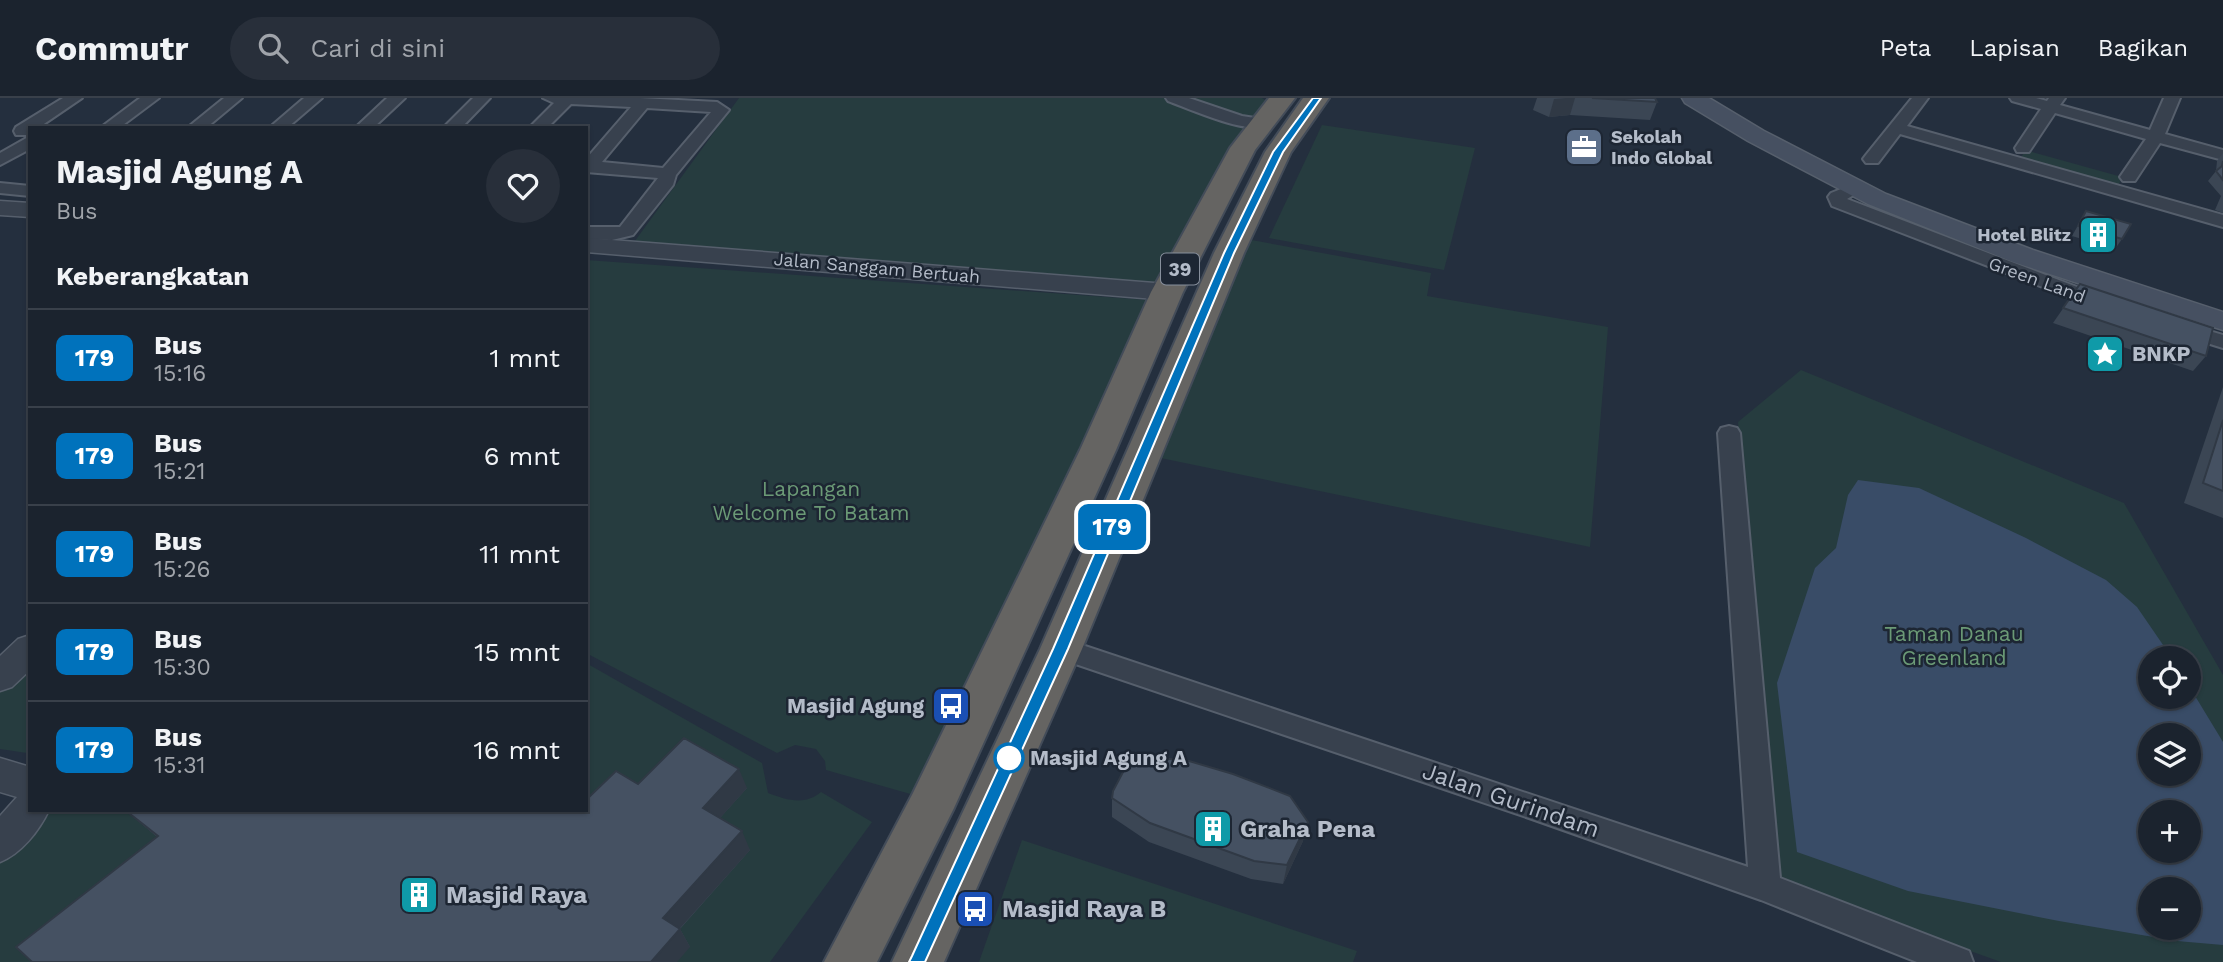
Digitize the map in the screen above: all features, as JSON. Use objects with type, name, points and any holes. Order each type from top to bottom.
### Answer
[{"type":"highway","name":"39","points":[[850,962],[930,808],[1098,450],[1167,292],[1243,148],[1282,98]]},
{"type":"highway","name":"39","points":[[918,962],[1061,649],[1229,253],[1278,152],[1317,98]]},
{"type":"highway","points":[[1098,450],[1141,460]]},
{"type":"main road","points":[[1693,98],[1756,135],[1877,199],[2023,256],[2124,303],[2223,321]]},
{"type":"main road","points":[[1716,98],[1883,188],[2017,238],[2223,308]]},
{"type":"street","points":[[34,126],[74,98]]},
{"type":"street","points":[[111,126],[151,98]]},
{"type":"street","points":[[198,126],[234,98]]},
{"type":"street","points":[[279,126],[314,98]]},
{"type":"street","points":[[365,126],[397,98]]},
{"type":"street","points":[[452,126],[482,98]]},
{"type":"street","points":[[551,98],[708,106],[721,110],[663,173]]},
{"type":"street","points":[[1174,98],[1240,121],[1262,123]]},
{"type":"street","points":[[1872,159],[1920,98]]},
{"type":"street","points":[[2018,98],[2054,103],[2223,155]]},
{"type":"street","points":[[2125,184],[2156,136],[2172,98]]},
{"type":"street","points":[[539,126],[567,99]]},
{"type":"street","points":[[588,167],[643,103]]},
{"type":"street","points":[[2018,154],[2054,103]]},
{"type":"street","points":[[1897,128],[2018,154],[2125,184],[2223,221]]},
{"type":"street","points":[[0,160],[23,134]]},
{"type":"street","points":[[588,167],[663,173]]},
{"type":"street","points":[[588,233],[617,234],[631,227],[667,181],[663,173]]},
{"type":"street","points":[[0,188],[28,191]]},
{"type":"street","points":[[0,208],[28,210]]},
{"type":"street","name":"Jalan Sanggam Bertuah","points":[[588,245],[1167,292]]},
{"type":"street","points":[[2154,320],[2223,342]]},
{"type":"street","points":[[1729,433],[1765,887]]},
{"type":"street","points":[[0,643],[28,647]]},
{"type":"street","points":[[0,677],[28,649]]},
{"type":"street","name":"Jalan Gurindam","points":[[1061,649],[1765,887],[1957,962]]},
{"type":"street","points":[[0,844],[14,786]]},
{"type":"green space","points":[[739,98],[1262,98],[1268,102],[1163,285],[632,245]]},
{"type":"green space","points":[[1322,125],[1475,148],[1444,270],[1269,238]]},
{"type":"green space","points":[[2025,150],[2122,177],[2117,189],[2019,162]]},
{"type":"green space","points":[[1246,239],[1431,273],[1427,296],[1608,327],[1590,547],[1151,456]]},
{"type":"green space","name":"Lapangan Welcome To Batam","points":[[588,260],[1148,300],[921,797],[826,770],[825,761],[816,749],[795,745],[777,753],[588,654]]},
{"type":"green space","name":"Taman Danau Greenland","points":[[1801,370],[2124,503],[2223,675],[2223,962],[2001,962],[1772,880],[1738,422]]},
{"type":"green space","points":[[28,637],[28,753],[0,749],[0,660]]},
{"type":"green space","name":"Masjid Raya","points":[[588,664],[762,763],[768,793],[802,800],[821,792],[872,822],[770,962],[0,962],[0,849],[32,812],[588,812]]},
{"type":"green space","points":[[1022,840],[1357,951],[1353,962],[979,962]]},
{"type":"water","name":"Taman Danau Greenland","points":[[1858,480],[1919,488],[2026,538],[2106,580],[2137,607],[2164,646],[2138,646],[2138,709],[2201,709],[2201,706],[2223,742],[2223,945],[2171,940],[2201,940],[2201,877],[2138,877],[2138,934],[1908,891],[1797,852],[1777,683],[1815,568],[1836,548],[1848,495]]},
{"type":"building","points":[[1592,98],[1655,98],[1657,102]]},
{"type":"building","points":[[2223,161],[2223,180],[2216,171]]},
{"type":"building","points":[[2086,211],[2131,224],[2122,239],[2078,226]]},
{"type":"building","points":[[2080,284],[2213,328],[2206,356],[2063,308]]},
{"type":"building","points":[[2223,420],[2223,491],[2203,483]]},
{"type":"building","name":"Masjid Raya","points":[[684,738],[739,769],[703,808],[742,831],[663,918],[680,929],[651,962],[32,962],[16,947],[158,836],[128,812],[588,812],[588,798],[616,771],[638,784]]},
{"type":"building","name":"Graha Pena","points":[[1132,755],[1189,761],[1233,774],[1290,796],[1308,822],[1287,865],[1254,861],[1150,823],[1112,798]]},
{"type":"bus line","name":"179","points":[[918,962],[1061,649],[1229,253],[1278,152],[1317,98]]},
{"type":"place","name":"Sekolah Indo Global","points":[[1584,147]]},
{"type":"place","name":"Hotel Blitz","points":[[2098,235]]},
{"type":"place","name":"BNKP","points":[[2105,354]]},
{"type":"place","name":"Masjid Agung","points":[[951,706]]},
{"type":"place","name":"Masjid Agung A","points":[[1009,758]]},
{"type":"place","name":"Graha Pena","points":[[1213,829]]},
{"type":"place","name":"Masjid Raya","points":[[419,895]]},
{"type":"place","name":"Masjid Raya B","points":[[975,909]]}]
